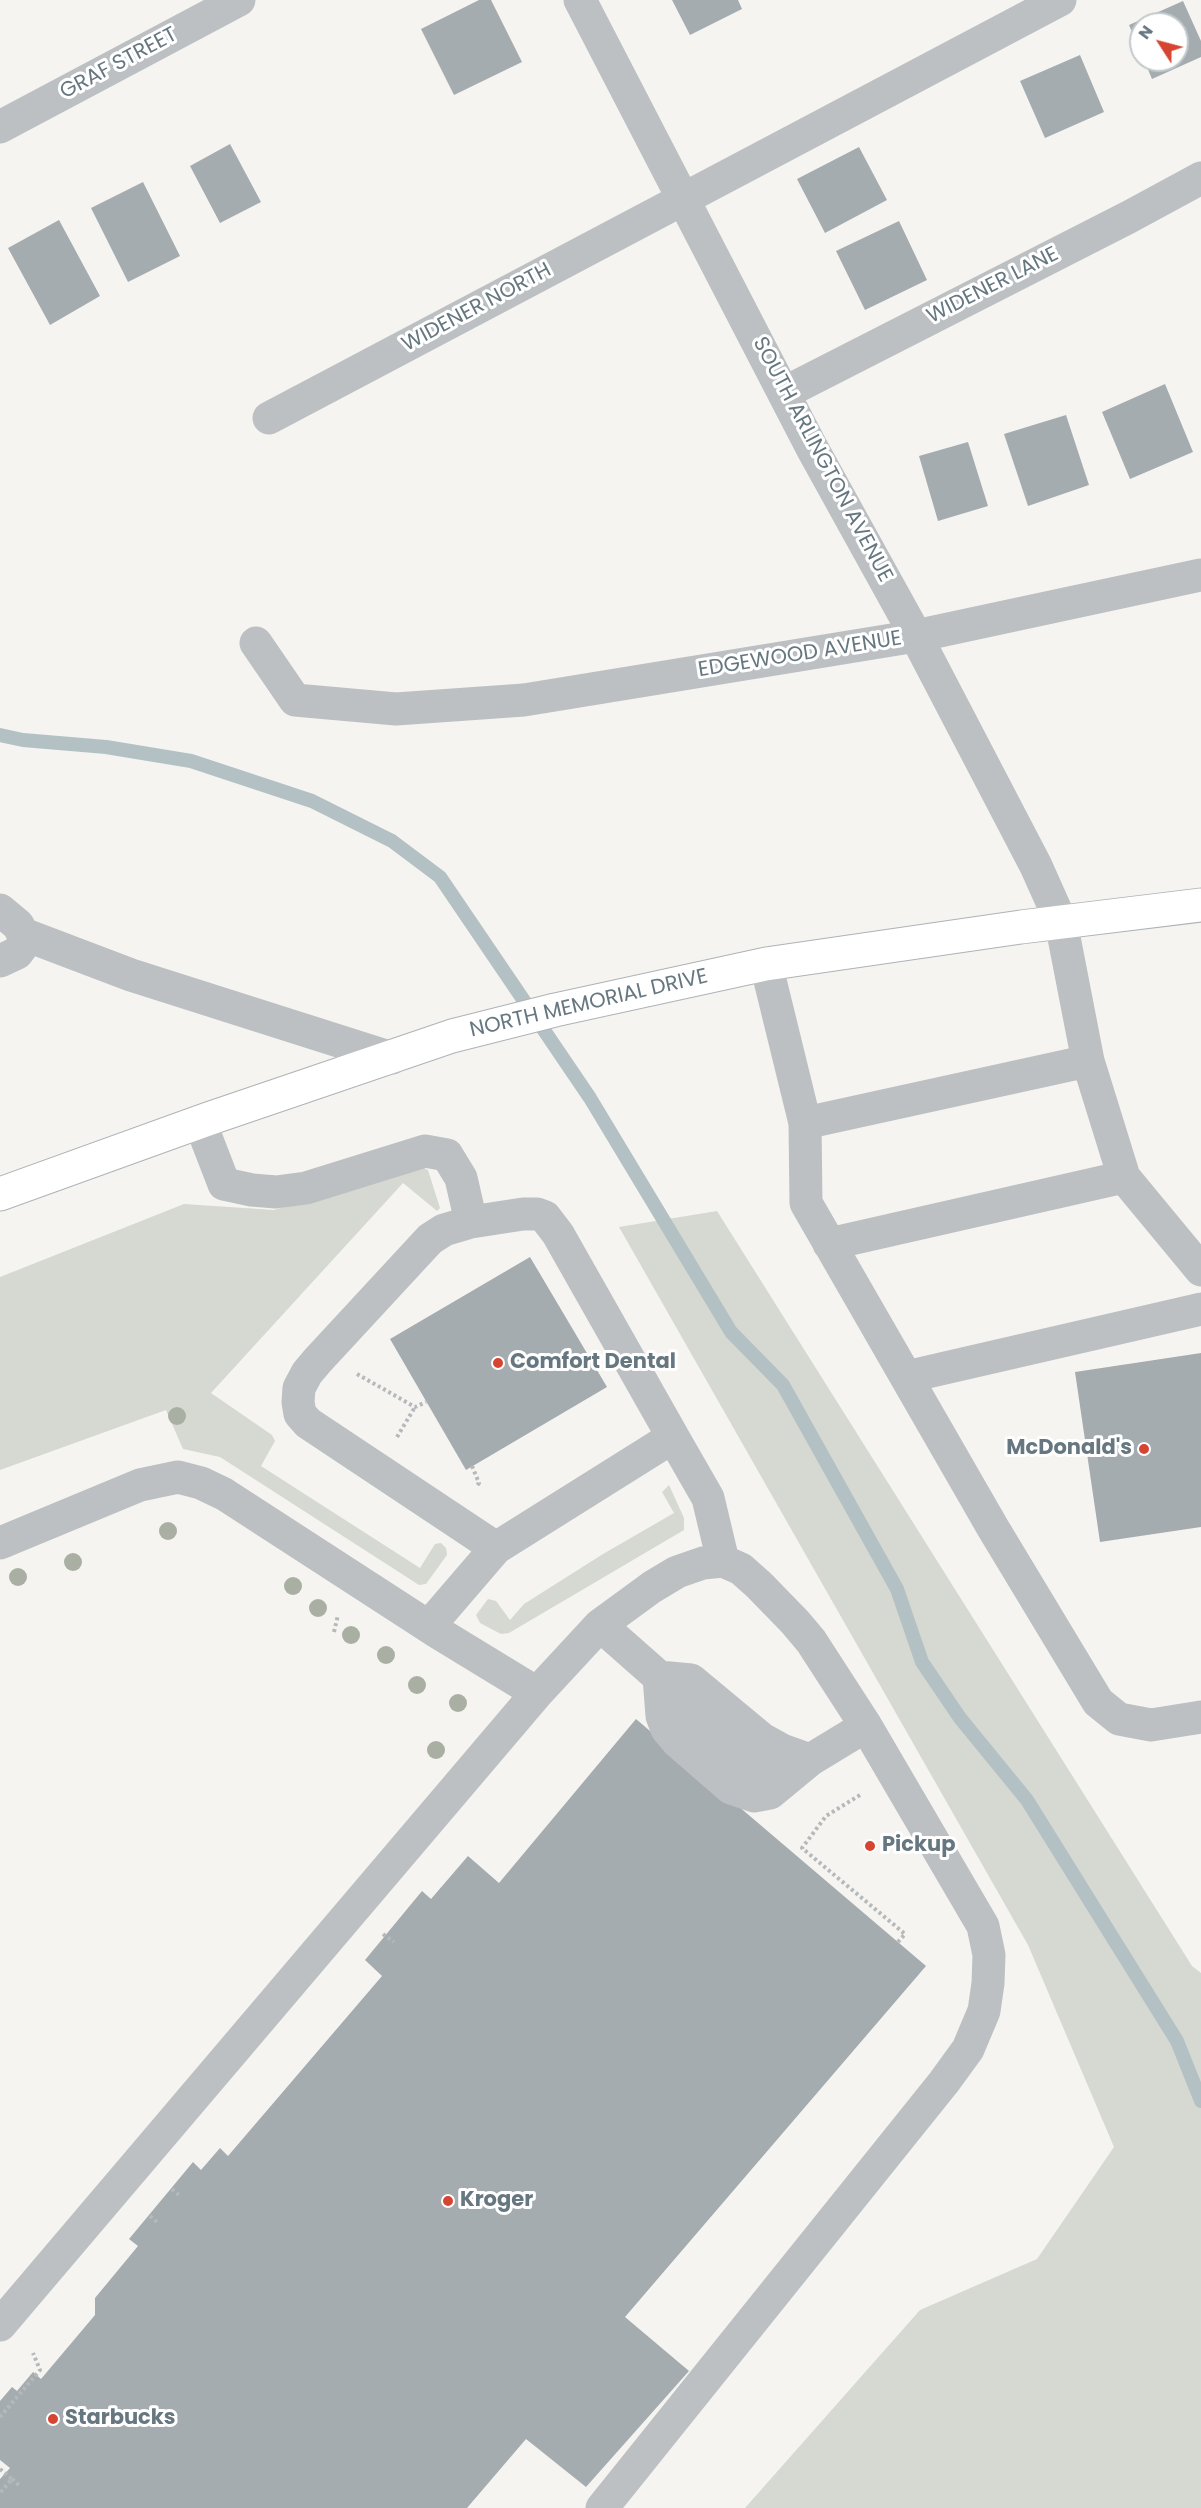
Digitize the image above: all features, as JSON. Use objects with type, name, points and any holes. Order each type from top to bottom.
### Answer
[{"type":"main road","name":"NORTH MEMORIAL DRIVE","points":[[0,1194],[200,1122],[452,1036],[555,1010],[766,964],[1060,922],[1201,905]]},
{"type":"street","name":"GRAF STREET","points":[[0,127],[239,0]]},
{"type":"street","name":"SOUTH ARLINGTON AVENUE","points":[[580,0],[784,393],[916,636],[1036,866],[1060,922],[1088,1061],[1124,1177]]},
{"type":"street","points":[[684,198],[1060,0]]},
{"type":"street","name":"WIDENER LANE","points":[[784,393],[1201,178]]},
{"type":"street","name":"WIDENER NORTH","points":[[269,418],[684,198]]},
{"type":"street","name":"EDGEWOOD AVENUE","points":[[256,643],[295,700],[396,709],[524,700],[916,636],[1201,575]]},
{"type":"street","points":[[0,910],[18,925],[23,934],[22,945],[17,953],[0,961]]},
{"type":"street","points":[[23,934],[131,975],[392,1058]]},
{"type":"street","points":[[766,964],[805,1123],[806,1203],[993,1528],[1098,1702],[1119,1719],[1151,1725],[1201,1717]]},
{"type":"street","points":[[805,1123],[1088,1061]]},
{"type":"street","points":[[200,1122],[224,1184],[252,1190],[276,1192],[306,1188],[425,1151],[447,1155],[461,1178],[471,1222]]},
{"type":"street","points":[[830,1244],[1124,1177],[1201,1270]]},
{"type":"street","points":[[496,1548],[308,1423],[300,1414],[299,1388],[307,1373],[323,1354],[430,1239],[444,1230],[471,1222],[537,1214],[545,1217],[551,1223],[708,1498],[723,1561]]},
{"type":"street","points":[[906,1377],[1201,1309]]},
{"type":"street","points":[[429,1626],[496,1548],[673,1437]]},
{"type":"street","points":[[0,1543],[140,1485],[178,1476],[201,1483],[224,1494],[537,1693]]},
{"type":"street","points":[[0,2325],[537,1693],[600,1625],[652,1587],[677,1572],[703,1563],[723,1561],[741,1569],[795,1622],[811,1641],[866,1726],[983,1926],[989,1955],[988,1983],[984,2011],[968,2049],[944,2082],[602,2508]]},
{"type":"street","points":[[600,1625],[659,1677],[691,1680],[762,1739],[810,1760]]},
{"type":"street","points":[[659,1677],[662,1716],[667,1729],[678,1742],[731,1788],[754,1796],[770,1792],[810,1760],[866,1726]]},
{"type":"path","points":[[323,1354],[415,1407],[426,1402]]},
{"type":"path","points":[[861,1794],[826,1816],[802,1848],[904,1934],[898,1942]]},
{"type":"path","points":[[379,1930],[394,1942]]},
{"type":"path","points":[[172,2189],[180,2196]]},
{"type":"path","points":[[150,2216],[158,2223]]},
{"type":"path","points":[[0,2417],[40,2370],[33,2353]]},
{"type":"path","points":[[0,2469],[21,2487]]},
{"type":"path","points":[[0,2493],[12,2479]]},
{"type":"shaded area","points":[[420,1166],[428,1170],[440,1208],[437,1211],[403,1183],[211,1393],[272,1435],[275,1441],[261,1466],[420,1568],[435,1544],[441,1543],[446,1548],[447,1555],[426,1584],[419,1585],[220,1457],[183,1449],[166,1410],[0,1470],[0,1277],[184,1204],[274,1210]]},
{"type":"shaded area","points":[[717,1211],[1192,1966],[1201,1973],[1201,2508],[745,2508],[920,2310],[1037,2259],[1114,2147],[1028,1945],[619,1227]]},
{"type":"shaded area","points":[[669,1485],[684,1518],[684,1530],[509,1633],[501,1634],[480,1623],[476,1615],[488,1599],[496,1601],[510,1620],[524,1604],[674,1513],[662,1492]]},
{"type":"building","points":[[479,0],[491,0],[522,62],[454,95],[421,29]]},
{"type":"building","points":[[672,0],[738,0],[742,9],[690,35]]},
{"type":"building","points":[[1183,1],[1188,12],[1158,12]]},
{"type":"building","points":[[1189,14],[1201,41],[1201,57],[1189,62]]},
{"type":"building","points":[[1080,55],[1104,112],[1045,138],[1020,81]]},
{"type":"building","points":[[1149,72],[1168,72],[1152,79]]},
{"type":"building","points":[[230,144],[261,202],[220,223],[190,166]]},
{"type":"building","points":[[859,147],[887,200],[825,233],[797,179]]},
{"type":"building","points":[[143,182],[180,256],[128,282],[91,208]]},
{"type":"building","points":[[59,220],[100,296],[50,325],[8,248]]},
{"type":"building","points":[[899,221],[927,280],[865,310],[836,251]]},
{"type":"building","points":[[1165,384],[1193,452],[1130,479],[1102,412]]},
{"type":"building","points":[[1066,415],[1089,485],[1028,506],[1004,434]]},
{"type":"building","points":[[968,442],[988,506],[938,521],[919,456]]},
{"type":"building","name":"Comfort Dental","points":[[530,1257],[607,1387],[466,1470],[390,1339]]},
{"type":"building","name":"McDonald's","points":[[1201,1353],[1201,1527],[1100,1542],[1075,1372]]},
{"type":"building","points":[[636,1719],[926,1966],[625,2317],[689,2371],[586,2487],[526,2439],[467,2508],[0,2508],[0,2479],[10,2468],[0,2460],[0,2401],[12,2387],[17,2391],[33,2372],[41,2379],[95,2315],[95,2298],[138,2246],[129,2239],[193,2162],[201,2170],[220,2148],[228,2156],[382,1976],[365,1960],[422,1891],[431,1899],[468,1856],[499,1883]]},
{"type":"waterway","points":[[0,735],[23,740],[106,747],[191,761],[312,801],[392,841],[440,877],[590,1098],[731,1332],[783,1385],[897,1589],[922,1662],[960,1718],[1027,1800],[1177,2041],[1201,2101]]},
{"type":"place","name":"Comfort Dental","points":[[498,1363]]},
{"type":"place","name":"McDonald's","points":[[1144,1449]]},
{"type":"place","name":"Pickup","points":[[870,1846]]},
{"type":"place","name":"Kroger","points":[[448,2201]]},
{"type":"place","name":"Starbucks","points":[[53,2419]]}]
